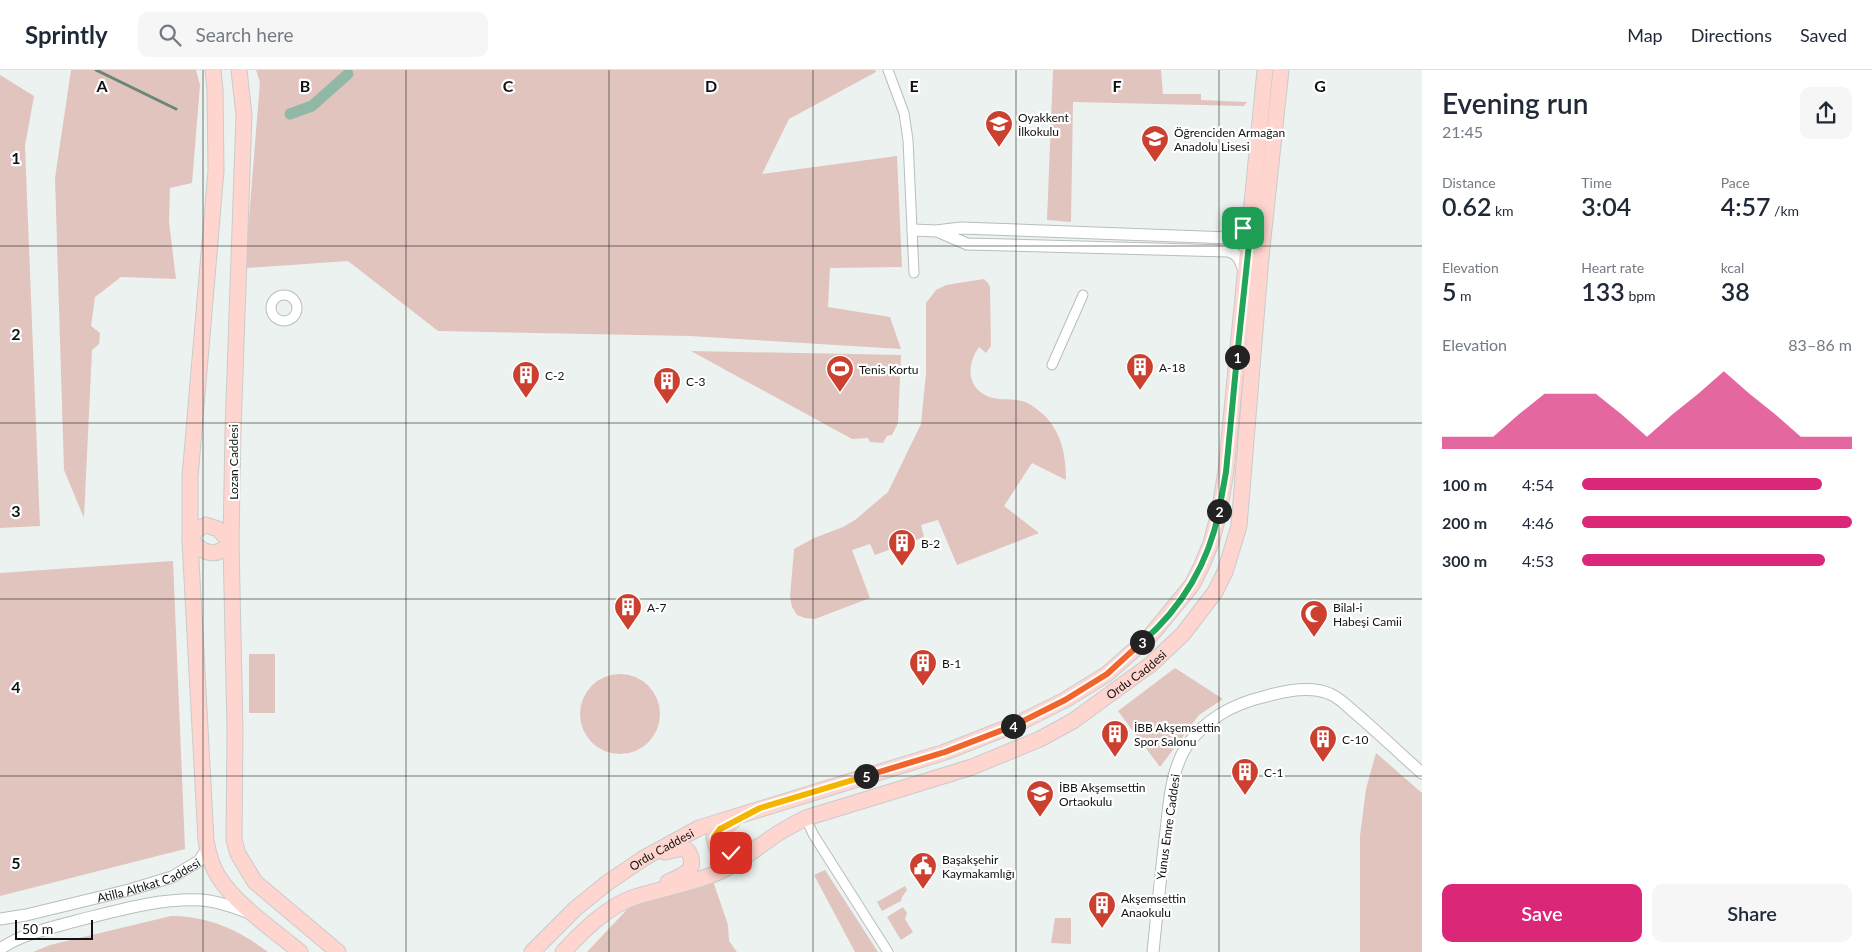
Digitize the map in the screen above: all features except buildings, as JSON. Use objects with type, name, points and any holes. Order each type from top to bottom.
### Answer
[{"type":"main road","points":[[207,849],[190,541],[190,477],[216,171],[215,90],[212,70]]},
{"type":"main road","name":"Lozan Caddesi","points":[[240,70],[244,116],[231,542],[236,730],[234,840],[238,854],[255,882],[338,952]]},
{"type":"main road","name":"Ordu Caddesi","points":[[532,952],[575,909],[608,883],[644,858],[699,828],[945,752],[1019,724],[1065,700],[1107,674],[1151,635],[1192,585],[1202,565],[1215,528],[1226,472],[1252,216],[1264,70]]},
{"type":"main road","name":"Ordu Caddesi","points":[[564,952],[602,916],[634,897],[677,887],[719,872],[738,863],[785,828],[806,818],[972,767],[1040,739],[1073,720],[1150,665],[1183,634],[1215,592],[1225,572],[1239,526],[1261,267],[1281,70]]},
{"type":"main road","points":[[206,525],[218,529],[231,542],[226,548],[212,553],[202,552],[190,541],[196,530],[206,525]]},
{"type":"main road","points":[[759,847],[731,853],[723,852],[717,849],[714,837],[720,829],[760,808]]},
{"type":"main road","points":[[634,897],[686,873],[692,862],[688,852],[683,848],[644,858]]},
{"type":"main road","name":"Atilla Altıkat Caddesi","points":[[207,849],[212,866],[225,886],[300,952]]},
{"type":"street","points":[[888,70],[904,113],[910,166],[914,273]]},
{"type":"street","points":[[913,230],[936,231],[960,228],[1230,238],[1237,235],[1252,216]]},
{"type":"street","points":[[936,231],[967,244],[1228,251],[1236,253],[1245,276]]},
{"type":"street","points":[[1052,365],[1083,295]]},
{"type":"street","name":"Yunus Emre Caddesi","points":[[1153,952],[1170,797],[1177,767],[1186,748],[1201,729],[1225,711],[1251,700],[1293,691],[1319,691],[1330,694],[1340,699],[1422,773]]},
{"type":"street","points":[[806,818],[812,834],[888,952]]},
{"type":"street","name":"Atilla Altıkat Caddesi","points":[[0,919],[26,915],[129,890],[172,877],[199,861],[207,849]]},
{"type":"street","name":"Atilla Altıkat Caddesi","points":[[0,948],[45,929],[158,902],[203,900],[256,915]]},
{"type":"shaded area","points":[[71,70],[196,70],[200,85],[192,183],[170,188],[169,222],[176,279],[121,277],[95,297],[91,326],[100,333],[99,344],[92,350],[84,518],[64,470],[55,178]]},
{"type":"shaded area","points":[[256,70],[875,70],[876,72],[789,119],[762,174],[897,156],[902,267],[830,268],[828,307],[890,317],[901,349],[690,336],[438,331],[348,261],[245,268],[260,82]]},
{"type":"shaded area","points":[[1053,70],[1161,70],[1163,94],[1201,94],[1201,100],[1247,102],[1244,106],[1073,102],[1071,222],[1047,220]]},
{"type":"shaded area","points":[[0,75],[34,96],[25,146],[40,526],[0,528]]},
{"type":"shaded area","points":[[984,279],[990,287],[991,346],[986,353],[979,347],[975,354],[971,367],[972,381],[980,392],[987,396],[1025,402],[1040,412],[1055,430],[1064,454],[1066,480],[1032,463],[1004,506],[1039,533],[957,565],[938,520],[921,525],[924,537],[875,555],[870,544],[852,550],[870,598],[815,619],[797,615],[792,607],[790,597],[794,549],[855,520],[888,492],[921,424],[926,373],[926,303],[936,290],[946,285]]},
{"type":"shaded area","points":[[691,351],[901,355],[898,423],[892,435],[887,436],[883,443],[870,442],[868,438],[852,439]]},
{"type":"shaded area","points":[[173,561],[185,849],[0,896],[0,573]]},
{"type":"shaded area","points":[[249,654],[275,654],[275,713],[249,713]]},
{"type":"shaded area","points":[[1175,668],[1223,699],[1199,715],[1160,767],[1118,711]]},
{"type":"shaded area","points":[[612,674],[628,674],[649,685],[660,706],[660,722],[649,743],[628,754],[612,754],[598,748],[586,736],[580,722],[580,706],[586,692],[598,680]]},
{"type":"shaded area","points":[[1376,753],[1422,793],[1422,952],[1360,952],[1360,836],[1366,789]]},
{"type":"shaded area","points":[[825,870],[878,952],[855,952],[814,875]]},
{"type":"shaded area","points":[[713,881],[728,925],[729,941],[737,952],[587,952],[634,902]]},
{"type":"shaded area","points":[[905,886],[907,890],[901,901],[882,911],[877,902]]},
{"type":"shaded area","points":[[903,907],[907,913],[905,919],[913,932],[901,940],[887,917]]},
{"type":"shaded area","points":[[171,916],[198,919],[222,926],[246,937],[268,952],[33,952],[50,945]]},
{"type":"shaded area","points":[[1055,918],[1071,918],[1071,944],[1051,943]]},
{"type":"waterway","points":[[96,70],[176,109]]},
{"type":"waterway","points":[[290,114],[312,106],[348,74]]},
{"type":"place","name":"Oyakkent İlkokulu","points":[[999,148]]},
{"type":"place","name":"Öğrenciden Armağan Anadolu Lisesi","points":[[1155,163]]},
{"type":"place","name":"A-18","points":[[1140,391]]},
{"type":"place","name":"Tenis Kortu","points":[[840,393]]},
{"type":"place","name":"C-2","points":[[526,399]]},
{"type":"place","name":"C-3","points":[[667,405]]},
{"type":"place","name":"B-2","points":[[902,567]]},
{"type":"place","name":"A-7","points":[[628,631]]},
{"type":"place","name":"Bilal-i Habeşi Camii","points":[[1314,638]]},
{"type":"place","name":"B-1","points":[[923,687]]},
{"type":"place","name":"İBB Akşemsettin Spor Salonu","points":[[1115,758]]},
{"type":"place","name":"C-10","points":[[1323,763]]},
{"type":"place","name":"C-1","points":[[1245,796]]},
{"type":"place","name":"İBB Akşemsettin Ortaokulu","points":[[1040,818]]},
{"type":"place","name":"Başakşehir Kaymakamlığı","points":[[923,890]]},
{"type":"place","name":"Akşemsettin Anaokulu","points":[[1102,929]]},
{"type":"route","points":[[731,853],[717,849],[714,837],[720,829],[760,808],[945,752],[1019,724],[1065,700],[1107,674],[1151,635],[1176,606],[1192,585],[1202,565],[1219,513],[1226,472],[1252,216],[1243,228]]}]
